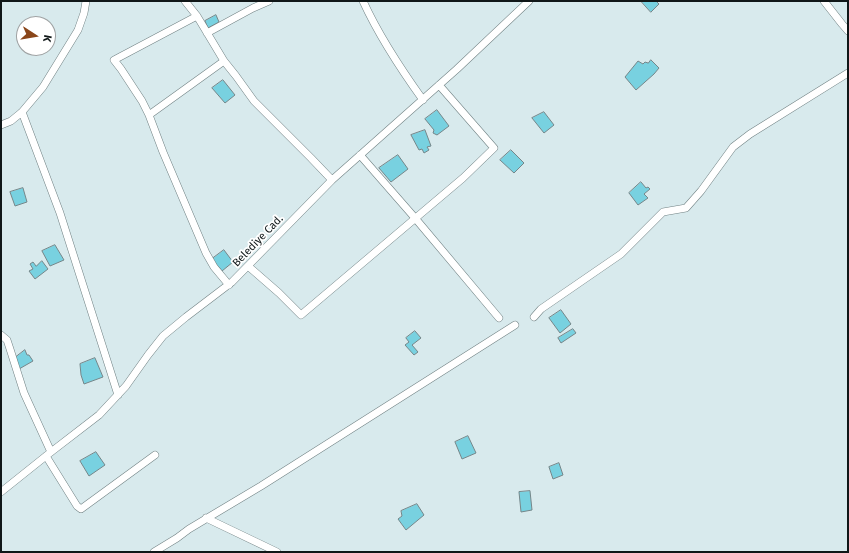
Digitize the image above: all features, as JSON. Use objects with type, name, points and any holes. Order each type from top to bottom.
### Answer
[{"type":"street","points":[[1,125],[11,121],[22,112],[43,87],[78,30],[84,13],[86,1]]},
{"type":"street","points":[[185,1],[197,16],[224,61],[254,101],[312,158],[332,180]]},
{"type":"street","points":[[207,34],[253,8],[269,1]]},
{"type":"street","points":[[363,1],[397,64],[423,100]]},
{"type":"street","name":"Belediye Cad.","points":[[1,492],[100,416],[126,386],[163,336],[229,285],[332,180],[423,100],[529,1]]},
{"type":"street","points":[[824,1],[848,31]]},
{"type":"street","points":[[197,16],[114,60],[142,101],[206,253],[214,267],[229,285]]},
{"type":"street","points":[[149,115],[224,61]]},
{"type":"street","points":[[534,317],[542,309],[621,254],[663,212],[686,208],[701,191],[733,146],[848,73]]},
{"type":"street","points":[[248,266],[279,293],[300,315],[463,178],[494,148],[439,85]]},
{"type":"street","points":[[22,112],[60,213],[118,395]]},
{"type":"street","points":[[360,155],[499,318]]},
{"type":"street","points":[[154,552],[516,325]]},
{"type":"street","points":[[1,335],[7,340],[24,393],[49,454],[77,506],[81,509],[155,455]]},
{"type":"street","points":[[206,518],[276,552]]},
{"type":"building","points":[[641,1],[656,1],[659,4],[651,12]]},
{"type":"building","points":[[216,15],[219,22],[208,28],[205,21]]},
{"type":"building","points":[[651,60],[659,68],[636,90],[625,77],[638,61],[643,64],[645,62],[648,63]]},
{"type":"building","points":[[223,80],[235,95],[225,103],[212,88]]},
{"type":"building","points":[[437,110],[449,126],[437,135],[433,133],[434,130],[425,119]]},
{"type":"building","points":[[544,112],[554,125],[544,133],[532,118]]},
{"type":"building","points":[[425,130],[431,146],[427,147],[429,150],[424,153],[422,149],[419,150],[411,135]]},
{"type":"building","points":[[511,150],[524,163],[514,173],[500,160]]},
{"type":"building","points":[[398,155],[408,169],[391,182],[379,168]]},
{"type":"building","points":[[641,182],[646,188],[648,187],[650,189],[644,194],[648,198],[638,205],[629,193]]},
{"type":"building","points":[[23,188],[27,202],[15,206],[10,192]]},
{"type":"building","points":[[55,245],[64,260],[50,266],[42,251]]},
{"type":"building","points":[[224,250],[233,262],[222,271],[212,259]]},
{"type":"building","points":[[42,261],[48,269],[35,279],[29,271],[33,269],[30,264],[33,262],[36,266]]},
{"type":"building","points":[[561,310],[571,324],[560,333],[549,318]]},
{"type":"building","points":[[573,329],[576,333],[561,343],[558,338]]},
{"type":"building","points":[[415,331],[421,338],[412,345],[418,352],[414,355],[405,345],[409,342],[406,338]]},
{"type":"building","points":[[25,350],[27,355],[29,355],[33,361],[19,369],[16,357]]},
{"type":"building","points":[[95,358],[103,377],[84,384],[80,364]]},
{"type":"building","points":[[468,436],[476,453],[462,459],[455,442]]},
{"type":"building","points":[[96,452],[105,465],[89,476],[80,461]]},
{"type":"building","points":[[559,463],[563,475],[553,479],[549,467]]},
{"type":"building","points":[[530,491],[532,510],[521,512],[519,492]]},
{"type":"building","points":[[417,504],[424,515],[406,530],[398,519],[402,516],[401,511]]}]
